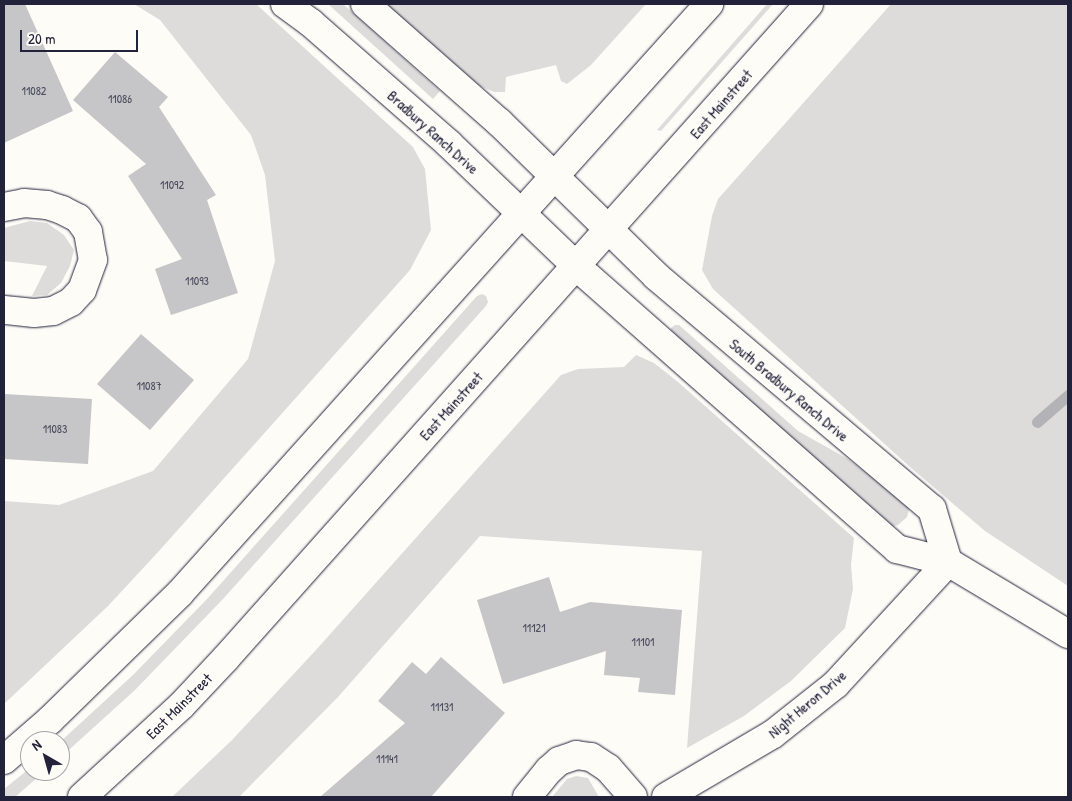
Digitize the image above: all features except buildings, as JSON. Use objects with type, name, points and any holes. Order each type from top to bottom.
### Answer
[{"type":"street","name":"Bradbury Ranch Drive","points":[[285,4],[310,23],[449,144],[576,266]]},
{"type":"street","points":[[365,4],[499,122],[609,231]]},
{"type":"street","points":[[4,760],[50,720],[180,593],[710,4]]},
{"type":"street","name":"East Mainstreet","points":[[82,797],[181,706],[226,658],[810,4]]},
{"type":"street","points":[[4,207],[24,203],[47,205],[78,218],[88,232],[92,244],[93,260],[82,290],[71,302],[53,311],[34,313],[4,310]]},
{"type":"street","name":"South Bradbury Ranch Drive","points":[[609,231],[674,292],[932,509],[948,562]]},
{"type":"street","points":[[576,266],[897,550],[948,562],[1068,634]]},
{"type":"street","name":"Night Heron Drive","points":[[666,797],[773,734],[836,684],[948,562]]},
{"type":"street","points":[[528,797],[559,761],[576,755],[591,757],[608,768],[633,797]]},
{"type":"shaded area","points":[[134,4],[256,4],[413,147],[425,169],[431,230],[410,270],[159,551],[108,606],[4,704],[4,501],[59,505],[153,471],[248,359],[275,261],[265,175],[251,135],[160,20]]},
{"type":"shaded area","points":[[328,4],[343,4],[440,91],[433,99]]},
{"type":"shaded area","points":[[384,4],[646,4],[591,65],[567,84],[561,81],[556,65],[506,77],[505,92],[494,92],[477,85]]},
{"type":"shaded area","points":[[767,4],[773,4],[661,131],[657,130]]},
{"type":"shaded area","points":[[891,4],[1068,4],[1068,586],[985,531],[910,467],[713,289],[702,270],[712,216],[718,199]]},
{"type":"shaded area","points":[[30,221],[47,223],[64,235],[74,250],[70,266],[61,283],[47,295],[32,296],[47,266],[4,261],[4,228]]},
{"type":"shaded area","points":[[482,294],[486,296],[488,302],[486,306],[223,599],[135,690],[70,749],[70,733],[133,675],[208,598],[477,296]]},
{"type":"shaded area","points":[[679,325],[798,431],[848,459],[905,501],[909,509],[907,517],[898,525],[891,527],[671,334],[671,328]]},
{"type":"shaded area","points":[[636,355],[654,363],[678,382],[854,538],[851,565],[853,589],[845,628],[791,681],[744,716],[687,748],[702,551],[480,536],[338,697],[239,797],[172,797],[232,740],[316,650],[561,375],[578,369],[624,367]]},
{"type":"shaded area","points":[[20,776],[20,781],[33,781],[15,797],[4,797],[4,789]]},
{"type":"shaded area","points":[[576,776],[588,778],[599,797],[552,797],[567,779]]},
{"type":"waterway","points":[[1037,422],[1068,395]]}]
